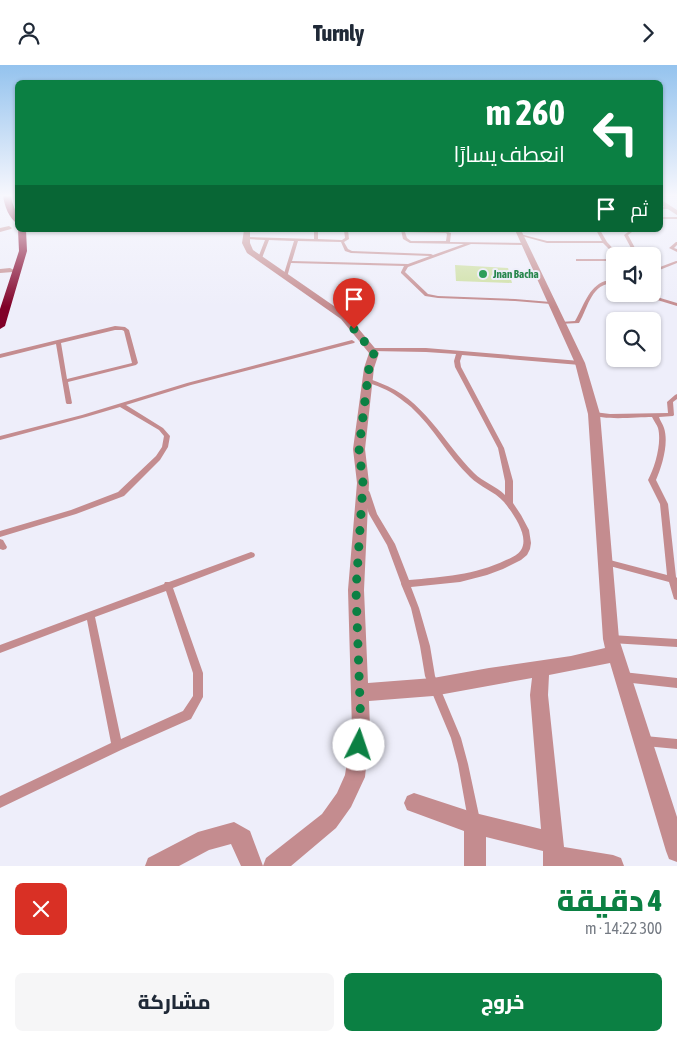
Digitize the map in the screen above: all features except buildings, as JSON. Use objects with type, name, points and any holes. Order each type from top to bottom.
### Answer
[{"type":"highway","points":[[0,299],[5,270],[16,243],[14,232]]},
{"type":"highway","points":[[0,326],[23,251],[15,232]]},
{"type":"street","points":[[247,234],[247,247],[285,277],[329,305],[344,317],[373,349],[374,353],[369,368],[359,449],[363,483],[356,590],[361,729],[355,777],[344,800],[329,821],[274,866]]},
{"type":"street","points":[[521,236],[580,363],[594,414],[606,562],[608,621],[613,646],[644,741],[671,811],[677,851]]},
{"type":"street","points":[[360,693],[433,687],[489,676],[541,669],[613,646]]},
{"type":"street","points":[[541,669],[539,695],[553,855]]},
{"type":"street","points":[[414,803],[475,824],[553,855],[613,866]]},
{"type":"street","points":[[475,824],[475,866]]},
{"type":"street","points":[[156,866],[206,840],[234,833],[242,839],[252,866]]},
{"type":"lane","points":[[316,232],[316,240]]},
{"type":"lane","points":[[247,234],[267,239],[342,241],[347,239],[346,232]]},
{"type":"lane","points":[[403,232],[407,241],[448,243],[470,243],[521,236],[547,242],[604,242]]},
{"type":"lane","points":[[447,232],[449,233],[448,243]]},
{"type":"lane","points":[[599,232],[609,247]]},
{"type":"lane","points":[[629,232],[626,235],[632,247]]},
{"type":"lane","points":[[260,258],[267,239]]},
{"type":"lane","points":[[285,277],[296,239]]},
{"type":"lane","points":[[342,241],[346,250],[351,252],[433,255]]},
{"type":"lane","points":[[470,243],[409,265],[403,268],[403,272],[427,295],[551,303]]},
{"type":"lane","points":[[677,243],[671,248],[677,251]]},
{"type":"lane","points":[[577,260],[606,260]]},
{"type":"lane","points":[[290,262],[409,265]]},
{"type":"lane","points":[[661,269],[676,263]]},
{"type":"lane","points":[[560,323],[578,322],[593,290],[602,282],[606,282]]},
{"type":"lane","points":[[661,300],[677,305]]},
{"type":"lane","points":[[0,356],[123,328],[126,330],[135,363],[66,381]]},
{"type":"lane","points":[[58,342],[69,403]]},
{"type":"lane","points":[[0,438],[121,405],[189,383],[352,342]]},
{"type":"lane","points":[[373,349],[415,350],[580,363]]},
{"type":"lane","points":[[459,354],[458,367],[474,393],[501,448],[509,481],[509,503]]},
{"type":"lane","points":[[368,380],[390,389],[423,416],[473,476],[503,496],[509,503],[521,521],[526,537],[527,545],[523,553],[495,570],[443,581],[405,584]]},
{"type":"lane","points":[[594,414],[674,415],[670,402],[677,396]]},
{"type":"lane","points":[[0,534],[48,521],[115,497],[126,490],[154,463],[165,447],[167,436],[161,429],[121,405]]},
{"type":"lane","points":[[655,416],[661,427],[663,439],[657,469],[652,480],[664,504],[677,596]]},
{"type":"lane","points":[[363,483],[372,514],[391,544],[420,625],[433,687],[456,739],[468,784],[475,824]]},
{"type":"lane","points":[[0,649],[251,555]]},
{"type":"lane","points":[[606,562],[674,581]]},
{"type":"lane","points":[[0,802],[187,715],[198,697],[198,673],[168,585]]},
{"type":"lane","points":[[90,615],[117,746]]},
{"type":"lane","points":[[613,646],[677,643]]},
{"type":"lane","points":[[623,677],[677,683]]},
{"type":"lane","points":[[644,741],[677,744]]},
{"type":"green space","name":"Jnan Bacha","points":[[455,265],[508,268],[512,283],[456,281]]},
{"type":"place","name":"Jnan Bacha","points":[[483,274]]},
{"type":"route","points":[[354,329],[373,349],[374,353],[369,368],[359,449],[363,483],[356,590],[361,729],[359,745]]}]
